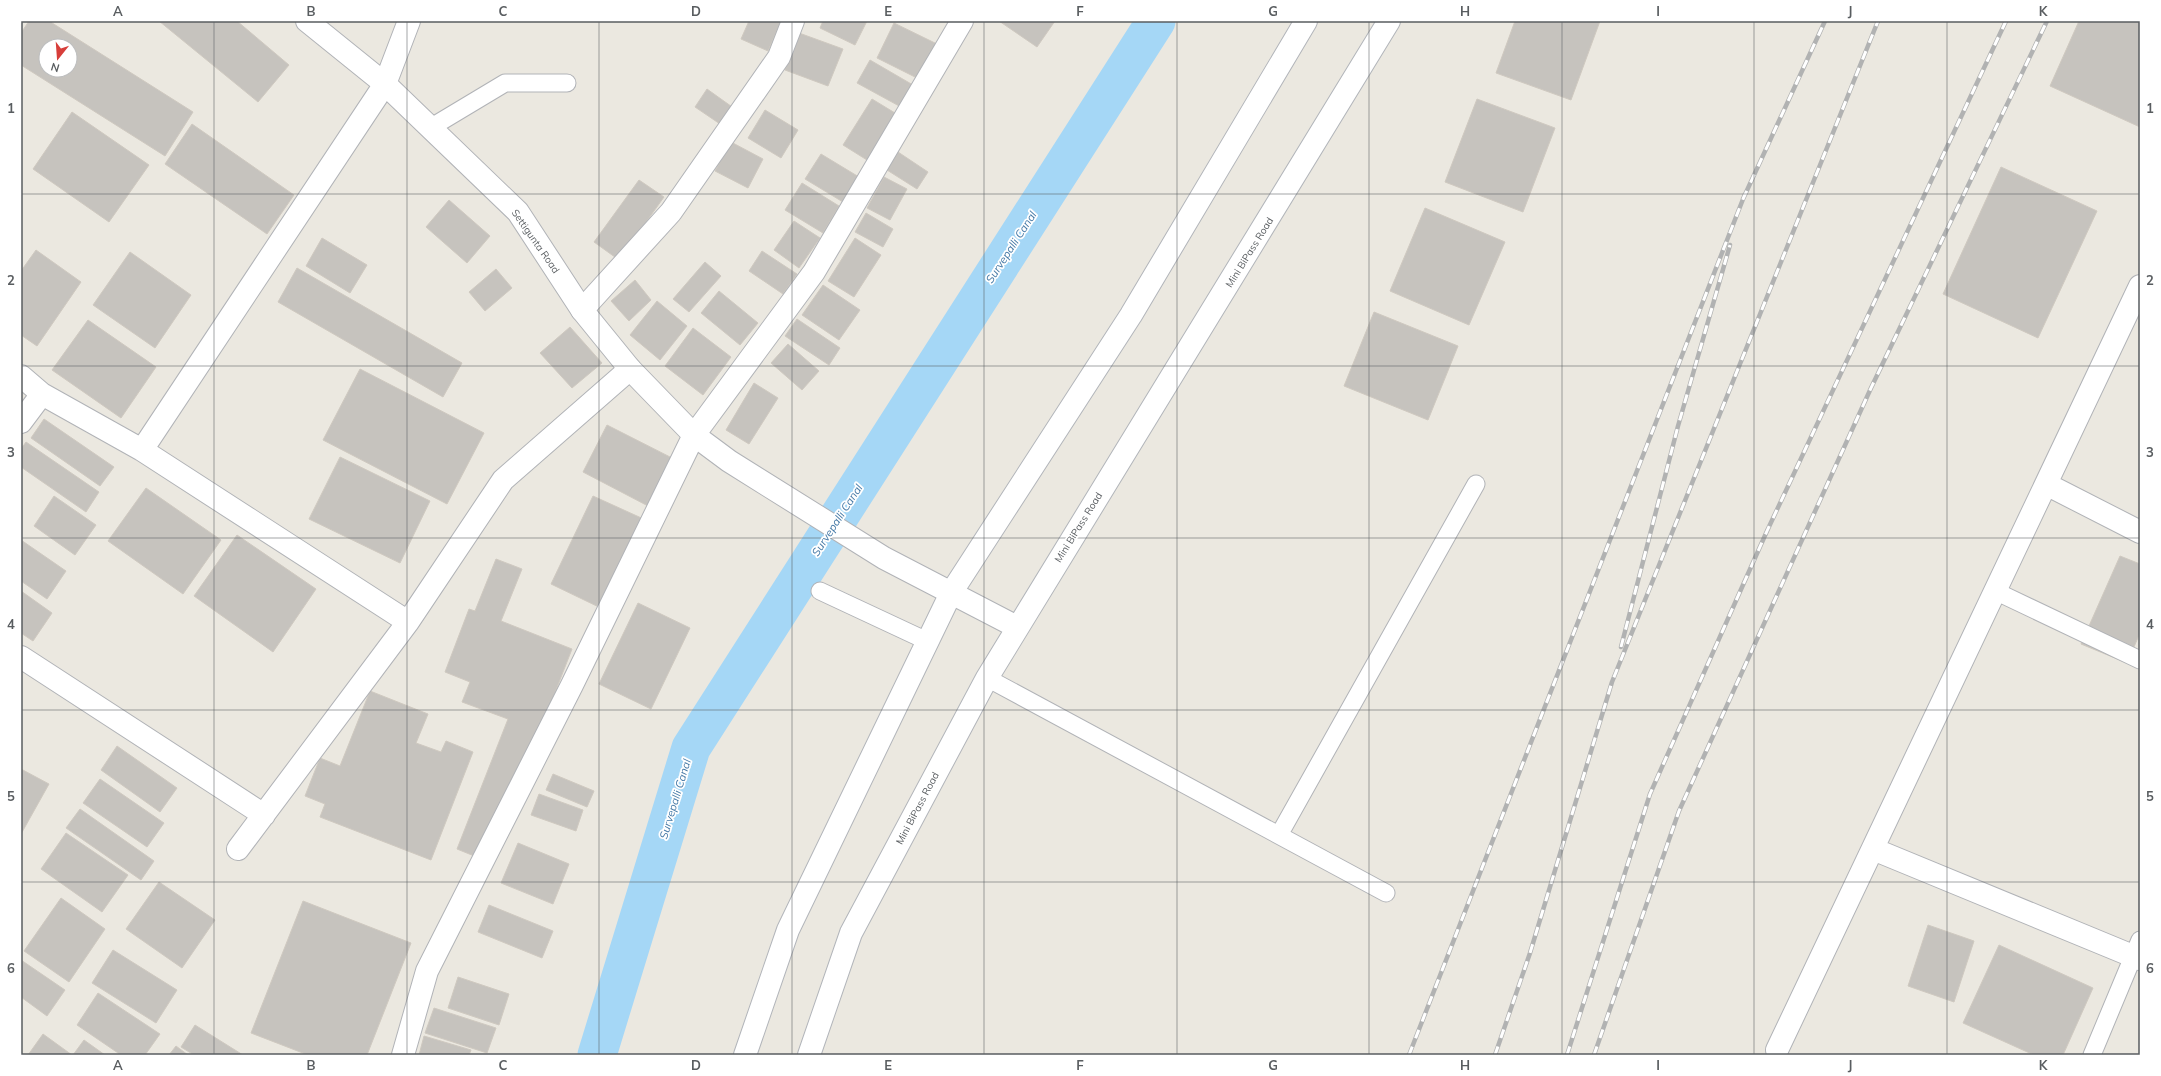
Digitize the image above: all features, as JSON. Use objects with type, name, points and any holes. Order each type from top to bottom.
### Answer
[{"type":"street","name":"Settigunta Road","points":[[307,21],[385,84],[518,212],[582,310],[630,369],[694,435],[729,461],[884,558],[1017,627]]},
{"type":"street","points":[[142,450],[385,84],[409,21]]},
{"type":"street","points":[[582,310],[671,212],[779,57],[793,21]]},
{"type":"street","points":[[403,1055],[427,971],[572,685],[694,435],[814,272],[962,21]]},
{"type":"street","points":[[745,1055],[788,930],[951,593],[1131,315],[1306,21]]},
{"type":"street","name":"Mini BiPass Road","points":[[809,1055],[851,933],[987,678],[1389,21]]},
{"type":"street","points":[[1777,1050],[2140,286]]},
{"type":"street","points":[[238,849],[408,622],[503,480],[630,369]]},
{"type":"street","points":[[21,376],[42,394],[142,450],[408,622]]},
{"type":"street","points":[[21,422],[42,394]]},
{"type":"street","points":[[2046,484],[2140,532]]},
{"type":"street","points":[[21,657],[264,816]]},
{"type":"street","points":[[1873,848],[2138,952]]},
{"type":"lane","points":[[430,128],[505,83],[567,83]]},
{"type":"lane","points":[[1279,835],[1476,484]]},
{"type":"lane","points":[[820,591],[927,641]]},
{"type":"lane","points":[[1995,591],[2140,660]]},
{"type":"lane","points":[[987,678],[1386,892]]},
{"type":"lane","points":[[2092,1055],[2138,952]]},
{"type":"building","points":[[29,21],[49,21],[76,38],[38,38],[38,76],[21,65],[21,33]]},
{"type":"building","points":[[159,21],[237,21],[289,65],[258,102]]},
{"type":"building","points":[[749,21],[781,21],[768,51],[741,39]]},
{"type":"building","points":[[823,21],[867,21],[855,45],[820,28]]},
{"type":"building","points":[[999,21],[1055,21],[1037,47]]},
{"type":"building","points":[[1515,21],[1600,21],[1571,100],[1496,73]]},
{"type":"building","points":[[2079,21],[2140,21],[2140,127],[2050,86]]},
{"type":"building","points":[[894,23],[937,44],[919,79],[877,58]]},
{"type":"building","points":[[799,33],[843,49],[828,86],[785,70]]},
{"type":"building","points":[[78,39],[193,112],[165,156],[42,78],[78,78]]},
{"type":"building","points":[[870,60],[913,85],[901,107],[857,83]]},
{"type":"building","points":[[707,89],[735,109],[723,126],[695,107]]},
{"type":"building","points":[[872,99],[895,113],[867,160],[843,145]]},
{"type":"building","points":[[1477,99],[1555,128],[1523,212],[1445,182]]},
{"type":"building","points":[[765,110],[798,130],[781,158],[748,138]]},
{"type":"building","points":[[72,112],[149,165],[109,222],[33,169]]},
{"type":"building","points":[[192,124],[294,195],[267,234],[165,164]]},
{"type":"building","points":[[731,142],[763,159],[748,188],[715,171]]},
{"type":"building","points":[[898,152],[928,172],[917,189],[887,170]]},
{"type":"building","points":[[821,154],[859,177],[843,202],[805,179]]},
{"type":"building","points":[[2001,167],[2097,211],[2038,338],[1943,294]]},
{"type":"building","points":[[884,177],[907,189],[890,220],[867,208]]},
{"type":"building","points":[[639,180],[664,197],[619,260],[594,242]]},
{"type":"building","points":[[802,183],[839,206],[823,233],[785,210]]},
{"type":"building","points":[[449,200],[490,236],[467,263],[426,227]]},
{"type":"building","points":[[1425,208],[1505,242],[1469,325],[1390,291]]},
{"type":"building","points":[[866,213],[893,229],[883,247],[855,232]]},
{"type":"building","points":[[794,221],[820,238],[799,268],[774,250]]},
{"type":"building","points":[[322,238],[367,265],[350,293],[306,266]]},
{"type":"building","points":[[855,238],[881,255],[854,297],[828,281]]},
{"type":"building","points":[[36,250],[81,282],[37,346],[21,335],[21,271]]},
{"type":"building","points":[[762,251],[797,274],[783,294],[749,271]]},
{"type":"building","points":[[130,252],[191,295],[155,348],[93,305]]},
{"type":"building","points":[[705,262],[721,276],[689,312],[673,299]]},
{"type":"building","points":[[297,268],[462,363],[443,397],[278,302]]},
{"type":"building","points":[[496,269],[512,288],[485,311],[469,292]]},
{"type":"building","points":[[635,280],[651,300],[629,321],[611,301]]},
{"type":"building","points":[[823,285],[860,310],[839,340],[802,315]]},
{"type":"building","points":[[719,291],[758,323],[740,345],[701,313]]},
{"type":"building","points":[[657,301],[687,326],[660,360],[630,335]]},
{"type":"building","points":[[1374,312],[1458,346],[1428,420],[1344,386]]},
{"type":"building","points":[[797,319],[840,348],[829,365],[785,336]]},
{"type":"building","points":[[88,320],[156,367],[121,418],[52,370]]},
{"type":"building","points":[[570,327],[602,363],[572,388],[540,353]]},
{"type":"building","points":[[693,328],[731,357],[703,395],[665,366]]},
{"type":"building","points":[[788,344],[819,371],[802,390],[771,363]]},
{"type":"building","points":[[360,369],[484,433],[447,504],[323,440]]},
{"type":"building","points":[[754,383],[778,398],[749,444],[726,430]]},
{"type":"building","points":[[44,419],[114,467],[100,486],[31,438]]},
{"type":"building","points":[[607,425],[674,459],[650,507],[583,472]]},
{"type":"building","points":[[26,442],[99,492],[86,512],[21,467],[21,449]]},
{"type":"building","points":[[340,457],[430,501],[400,563],[309,519]]},
{"type":"building","points":[[146,488],[221,540],[183,594],[108,541]]},
{"type":"building","points":[[54,496],[96,525],[75,555],[34,526]]},
{"type":"building","points":[[593,496],[648,521],[605,610],[551,584]]},
{"type":"building","points":[[237,535],[316,589],[273,652],[194,596]]},
{"type":"building","points":[[21,540],[66,571],[47,599],[21,581]]},
{"type":"building","points":[[2120,556],[2140,564],[2140,633],[2127,663],[2081,644]]},
{"type":"building","points":[[496,559],[522,569],[501,621],[572,649],[489,862],[457,849],[508,719],[462,702],[470,682],[445,672],[469,609],[475,611]]},
{"type":"building","points":[[21,591],[52,613],[33,641],[21,633]]},
{"type":"building","points":[[638,603],[690,628],[651,709],[599,684]]},
{"type":"building","points":[[370,691],[428,714],[416,743],[441,752],[446,741],[473,752],[431,860],[320,817],[325,804],[305,796],[320,758],[340,766]]},
{"type":"building","points":[[117,746],[177,788],[160,812],[101,770]]},
{"type":"building","points":[[21,769],[49,784],[21,834]]},
{"type":"building","points":[[553,774],[594,791],[587,807],[546,790]]},
{"type":"building","points":[[100,779],[164,823],[147,847],[83,803]]},
{"type":"building","points":[[539,794],[583,810],[576,831],[531,815]]},
{"type":"building","points":[[80,809],[154,861],[141,880],[66,828]]},
{"type":"building","points":[[66,833],[128,875],[102,912],[41,869]]},
{"type":"building","points":[[518,843],[569,864],[553,904],[501,883]]},
{"type":"building","points":[[159,882],[215,920],[182,968],[126,929]]},
{"type":"building","points":[[61,898],[105,929],[69,982],[24,951]]},
{"type":"building","points":[[303,901],[411,943],[367,1055],[308,1055],[251,1033]]},
{"type":"building","points":[[489,905],[553,931],[542,958],[478,932]]},
{"type":"building","points":[[1928,925],[1974,941],[1954,1002],[1908,986]]},
{"type":"building","points":[[1999,945],[2093,988],[2063,1055],[2034,1055],[1963,1023]]},
{"type":"building","points":[[113,950],[177,990],[156,1023],[92,983]]},
{"type":"building","points":[[21,960],[65,990],[47,1016],[21,997]]},
{"type":"building","points":[[458,977],[509,994],[499,1025],[448,1008]]},
{"type":"building","points":[[98,993],[160,1034],[145,1055],[121,1055],[77,1025]]},
{"type":"building","points":[[434,1008],[496,1028],[487,1053],[425,1033]]},
{"type":"building","points":[[195,1025],[243,1055],[194,1055],[181,1047]]},
{"type":"building","points":[[43,1034],[72,1055],[28,1055]]},
{"type":"building","points":[[424,1036],[471,1050],[469,1055],[419,1055]]},
{"type":"building","points":[[84,1040],[105,1055],[73,1055]]},
{"type":"building","points":[[176,1046],[188,1055],[169,1055]]},
{"type":"waterway","name":"Survepalli Canal","points":[[597,1055],[691,748],[1156,21]]},
{"type":"railway","points":[[1743,199],[1825,21]]},
{"type":"railway","points":[[1495,1055],[1530,953],[1612,682],[1878,21]]},
{"type":"railway","points":[[1567,1055],[1650,794],[1767,531],[2006,21]]},
{"type":"railway","points":[[1594,1055],[1679,811],[1871,388],[2047,21]]},
{"type":"railway","points":[[1409,1055],[1745,194]]},
{"type":"railway","points":[[1621,647],[1678,426],[1730,245]]}]
